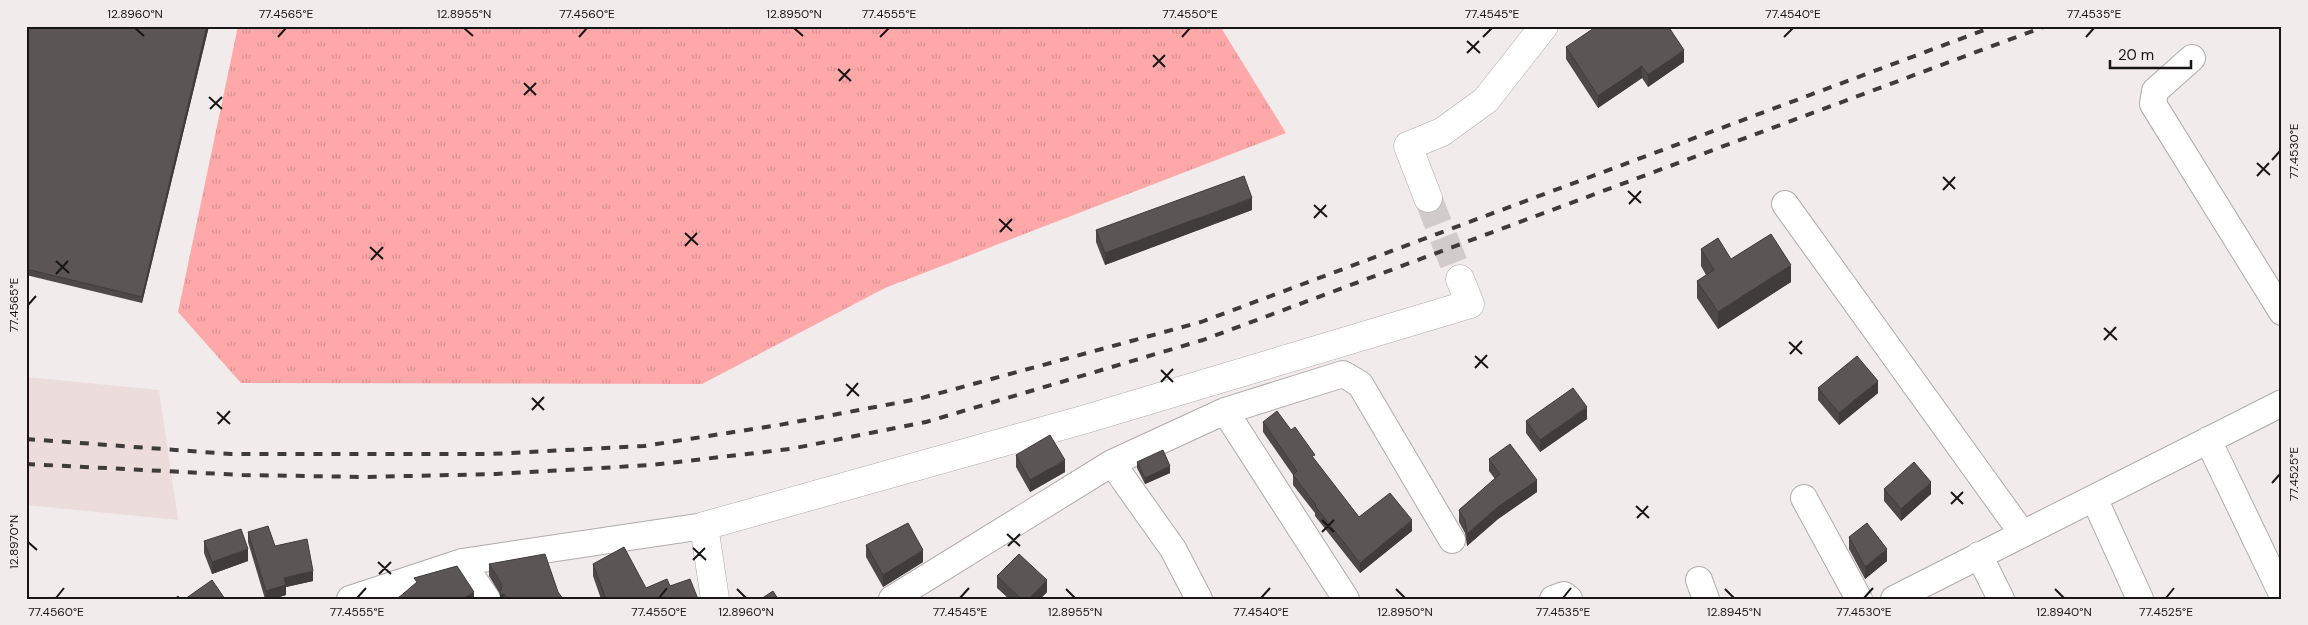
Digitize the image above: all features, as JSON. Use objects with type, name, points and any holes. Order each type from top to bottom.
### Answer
[{"type":"street","points":[[1428,198],[1408,146],[1442,132],[1486,100],[1544,26]]},
{"type":"street","points":[[2192,58],[2155,91],[2153,104],[2282,312]]},
{"type":"street","points":[[1784,204],[2022,534]]},
{"type":"street","points":[[350,599],[462,562],[704,526],[1086,419],[1470,304],[1460,279]]},
{"type":"street","points":[[892,599],[1112,463],[1225,412],[1343,374],[1360,384],[1452,540]]},
{"type":"street","points":[[1894,599],[2282,403]]},
{"type":"street","points":[[1225,412],[1346,599]]},
{"type":"street","points":[[2208,440],[2282,594]]},
{"type":"street","points":[[1112,463],[1172,549],[1200,599]]},
{"type":"street","points":[[1804,498],[1859,599]]},
{"type":"street","points":[[2094,498],[2140,599]]},
{"type":"street","points":[[704,526],[716,599]]},
{"type":"street","points":[[1980,555],[2001,599]]},
{"type":"street","points":[[462,562],[487,599]]},
{"type":"street","points":[[1553,599],[1564,595],[1569,599]]},
{"type":"shaded area","points":[[26,377],[159,390],[178,520],[26,505]]},
{"type":"green space","points":[[238,26],[1220,26],[1286,133],[885,288],[702,384],[241,383],[178,312]]},
{"type":"building","points":[[26,26],[207,26],[142,297],[26,269]]},
{"type":"building","points":[[1597,26],[1668,26],[1684,50],[1648,75],[1642,66],[1598,96],[1566,47]]},
{"type":"building","points":[[1244,176],[1252,198],[1105,253],[1096,230]]},
{"type":"building","points":[[1771,234],[1791,265],[1718,312],[1697,281],[1714,270],[1701,249],[1718,238],[1731,259]]},
{"type":"building","points":[[1857,356],[1878,381],[1839,413],[1818,388]]},
{"type":"building","points":[[1573,388],[1587,407],[1540,440],[1526,421]]},
{"type":"building","points":[[1277,411],[1291,430],[1295,427],[1315,455],[1312,456],[1359,517],[1390,493],[1412,520],[1360,563],[1293,475],[1297,471],[1263,422]]},
{"type":"building","points":[[1050,435],[1065,460],[1030,480],[1016,455]]},
{"type":"building","points":[[1510,444],[1537,480],[1498,507],[1467,534],[1465,521],[1459,510],[1500,474],[1489,459]]},
{"type":"building","points":[[1163,450],[1170,466],[1145,478],[1137,462]]},
{"type":"building","points":[[1914,462],[1931,482],[1901,509],[1884,489]]},
{"type":"building","points":[[908,523],[923,550],[883,575],[866,545]]},
{"type":"building","points":[[1867,523],[1887,549],[1865,567],[1849,537]]},
{"type":"building","points":[[268,526],[275,546],[307,539],[313,571],[284,578],[286,585],[266,591],[248,532]]},
{"type":"building","points":[[241,529],[248,549],[212,562],[204,541]]},
{"type":"building","points":[[624,547],[646,588],[667,579],[670,586],[690,579],[698,599],[606,599],[593,564]]},
{"type":"building","points":[[545,554],[558,592],[563,599],[508,599],[504,594],[500,595],[502,585],[489,564]]},
{"type":"building","points":[[1019,554],[1047,580],[1029,599],[1021,599],[997,576]]},
{"type":"building","points":[[457,566],[474,592],[462,599],[397,599],[417,582],[414,578]]},
{"type":"building","points":[[212,580],[225,599],[185,599]]},
{"type":"building","points":[[773,591],[778,599],[761,599]]},
{"type":"tunnel","points":[[1428,198],[1460,279]]},
{"type":"railway","points":[[26,439],[231,454],[491,454],[644,446],[779,425],[918,399],[1201,322],[1995,26]]},
{"type":"railway","points":[[26,464],[242,475],[365,477],[496,474],[652,465],[790,449],[926,422],[1203,340],[2046,26]]}]
